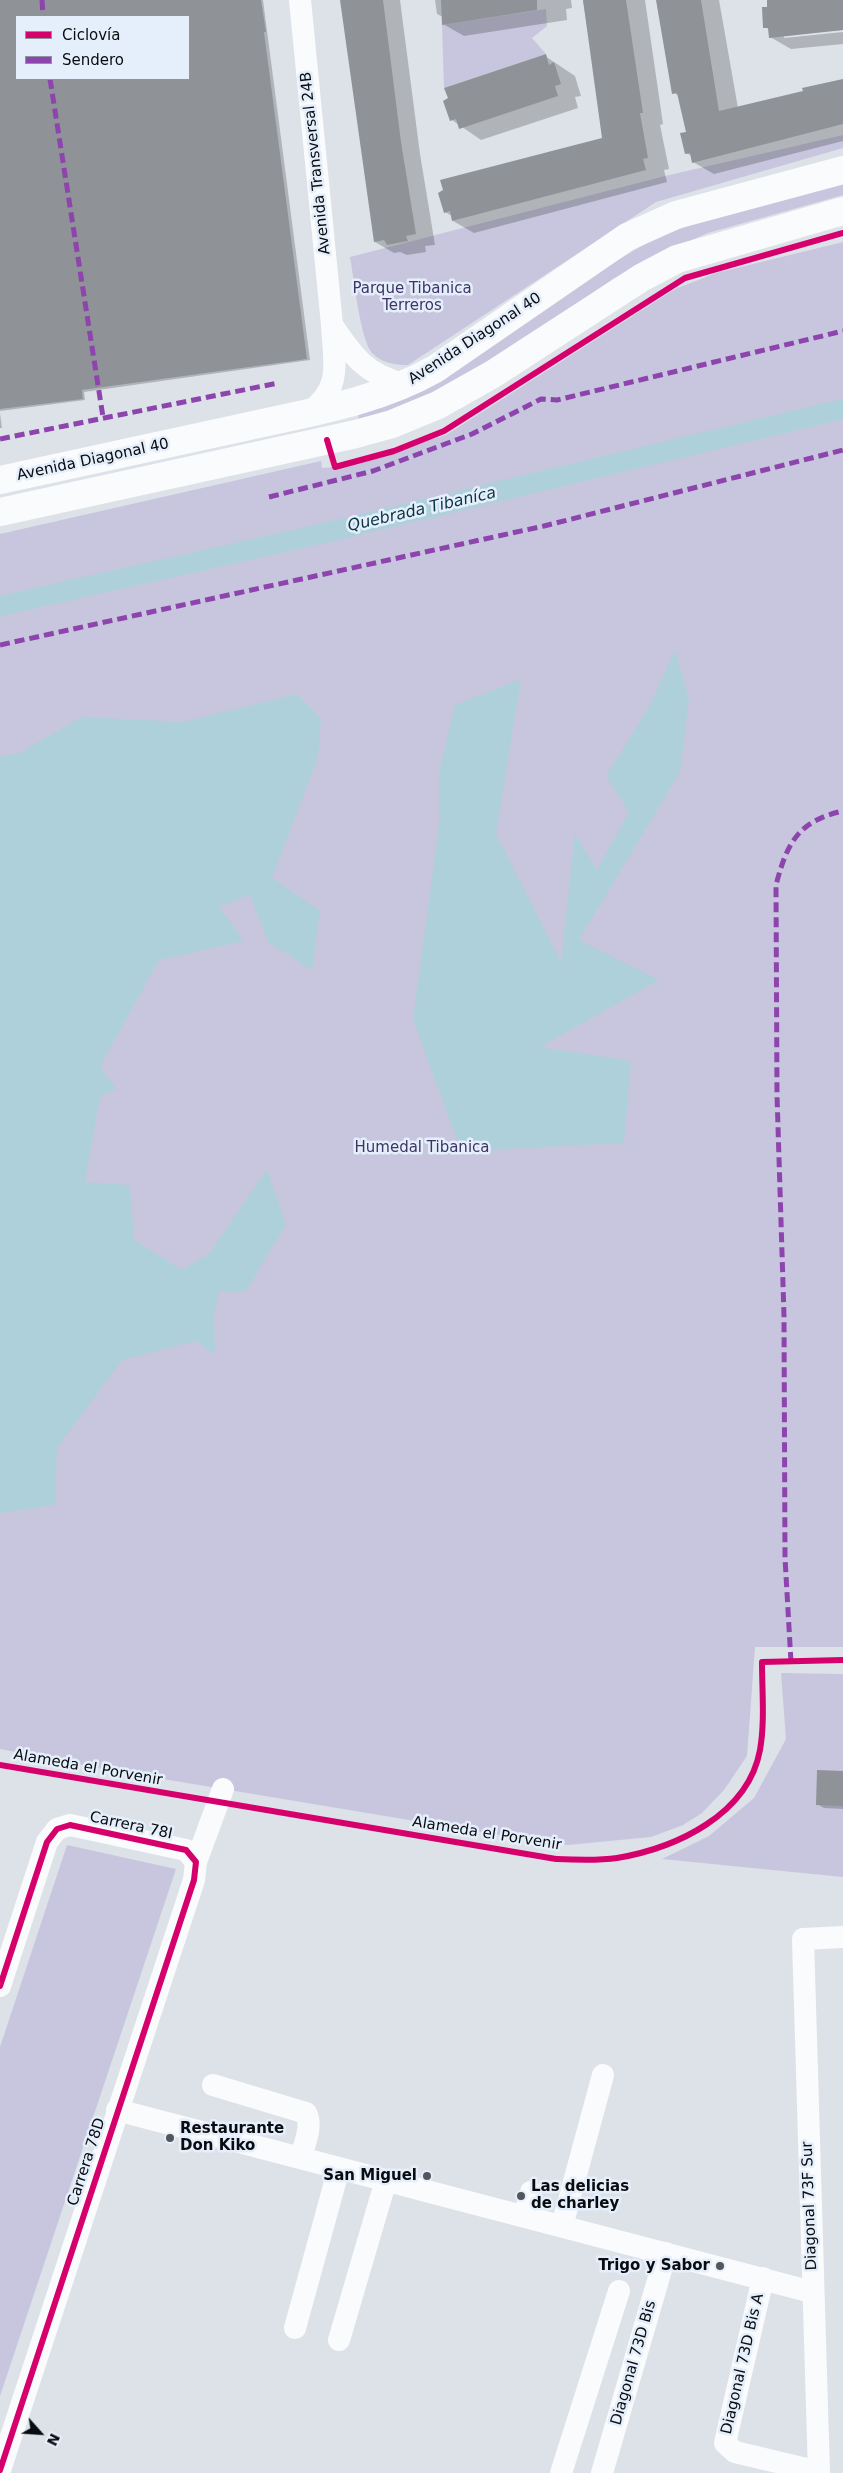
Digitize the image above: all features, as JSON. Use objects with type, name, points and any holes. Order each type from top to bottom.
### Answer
[{"type":"main road","name":"Avenida Diagonal 40","points":[[0,480],[308,413],[406,385],[435,369],[626,238],[676,215],[843,170]]},
{"type":"main road","name":"Avenida Diagonal 40","points":[[0,512],[356,434],[392,424],[438,405],[493,374],[641,278],[676,259],[843,211]]},
{"type":"street","name":"Avenida Transversal 24B","points":[[300,0],[332,325],[334,375],[331,388],[323,402],[308,413]]},
{"type":"street","name":"Avenida Transversal 24B","points":[[332,325],[349,351],[365,367],[384,379],[406,385]]},
{"type":"street","name":"Carrera 78D","points":[[2,2458],[194,1880],[196,1862],[223,1789]]},
{"type":"street","name":"Carrera 78I","points":[[0,1986],[47,1842],[57,1829],[70,1825],[186,1850],[196,1862]]},
{"type":"street","name":"Diagonal 73F Sur","points":[[819,2473],[812,2292],[803,1939],[843,1937]]},
{"type":"street","points":[[562,2226],[603,2075]]},
{"type":"street","points":[[213,2085],[306,2113],[308,2131],[300,2158]]},
{"type":"street","points":[[117,2110],[812,2292]]},
{"type":"street","points":[[295,2328],[339,2168]]},
{"type":"street","points":[[340,2340],[386,2180]]},
{"type":"street","points":[[524,2216],[531,2192]]},
{"type":"street","name":"Diagonal 73D Bis","points":[[602,2473],[666,2253]]},
{"type":"street","name":"Diagonal 73D Bis A","points":[[763,2278],[725,2443],[735,2452],[819,2473]]},
{"type":"street","points":[[561,2473],[619,2291]]},
{"type":"green space","points":[[546,9],[547,26],[532,38],[546,54],[444,88],[442,25]]},
{"type":"green space","name":"Parque Tibanica Terreros","points":[[843,135],[843,148],[656,202],[408,365],[384,361],[372,353],[368,346],[358,308],[350,257],[665,176]]},
{"type":"green space","points":[[843,182],[843,195],[708,233],[650,258],[613,279],[478,372],[410,408],[359,424],[358,410],[654,239],[700,221]]},
{"type":"green space","name":"Humedal Tibanica","points":[[843,242],[843,1647],[755,1647],[747,1756],[724,1790],[702,1813],[683,1825],[651,1837],[568,1845],[523,1839],[97,1768],[0,1749],[0,534],[321,461],[322,468],[335,467],[446,435],[675,289],[716,273]]},
{"type":"green space","points":[[781,1673],[843,1674],[843,1877],[662,1859],[709,1836],[754,1798],[786,1739]]},
{"type":"green space","points":[[67,1845],[176,1869],[0,2396],[0,2047]]},
{"type":"shaded area","points":[[675,650],[689,699],[680,772],[579,940],[659,980],[540,1047],[631,1061],[624,1143],[461,1151],[413,1020],[439,824],[439,773],[455,705],[521,679],[496,834],[561,962],[575,834],[597,870],[629,812],[606,776],[649,707]]},
{"type":"shaded area","points":[[297,694],[321,719],[318,757],[272,878],[320,911],[312,970],[268,942],[250,895],[219,907],[244,941],[159,960],[100,1066],[116,1089],[100,1096],[85,1182],[130,1185],[134,1240],[182,1270],[209,1254],[267,1169],[286,1224],[246,1291],[219,1292],[214,1313],[215,1354],[196,1341],[122,1360],[57,1448],[55,1505],[0,1513],[0,757],[19,753],[82,717],[183,722]]},
{"type":"building","points":[[0,0],[261,0],[307,359],[82,390],[83,399],[0,409]]},
{"type":"building","points":[[340,0],[383,0],[401,142],[416,234],[406,236],[408,241],[387,245],[384,240],[374,242]]},
{"type":"building","points":[[441,0],[537,0],[537,10],[442,25]]},
{"type":"building","points":[[583,0],[626,0],[643,113],[640,113],[648,158],[643,159],[646,170],[452,221],[450,211],[444,213],[438,193],[443,190],[440,180],[602,138]]},
{"type":"building","points":[[656,0],[701,0],[719,111],[803,91],[802,88],[843,79],[843,124],[692,163],[690,153],[685,154],[680,133],[686,132],[677,93],[672,94]]},
{"type":"building","points":[[767,0],[843,0],[843,30],[769,38],[768,28],[763,28],[762,7],[767,7]]},
{"type":"building","points":[[546,54],[549,65],[554,62],[561,84],[555,86],[558,96],[459,129],[456,119],[450,121],[443,101],[448,98],[444,88]]},
{"type":"building","points":[[817,1770],[843,1771],[843,1806],[816,1805]]},
{"type":"waterway","name":"Quebrada Tibaníca","points":[[0,606],[329,532],[843,409]]},
{"type":"marked path","points":[[42,0],[43,15]]},
{"type":"marked path","points":[[50,80],[103,417]]},
{"type":"marked path","points":[[269,497],[373,471],[472,434],[541,399],[557,400],[843,331]]},
{"type":"marked path","points":[[0,439],[278,383]]},
{"type":"marked path","points":[[0,645],[544,526],[843,450]]},
{"type":"marked path","points":[[791,1662],[785,1558],[784,1316],[777,1095],[776,885],[785,857],[797,836],[815,821],[843,811]]},
{"type":"cycle path","points":[[327,440],[335,467],[394,451],[444,431],[685,278],[843,233]]},
{"type":"cycle path","name":"Alameda el Porvenir","points":[[0,1765],[556,1859],[609,1859],[640,1853],[685,1837],[706,1825],[725,1810],[741,1793],[753,1773],[762,1739],[762,1662],[843,1660]]},
{"type":"cycle path","points":[[0,1986],[47,1842],[57,1829],[70,1825],[186,1850],[196,1862],[194,1880],[0,2470]]},
{"type":"place","name":"Restaurante Don Kiko","points":[[170,2138]]},
{"type":"place","name":"San Miguel","points":[[427,2176]]},
{"type":"place","name":"Las delicias de charley","points":[[521,2196]]},
{"type":"place","name":"Trigo y Sabor","points":[[720,2266]]}]
